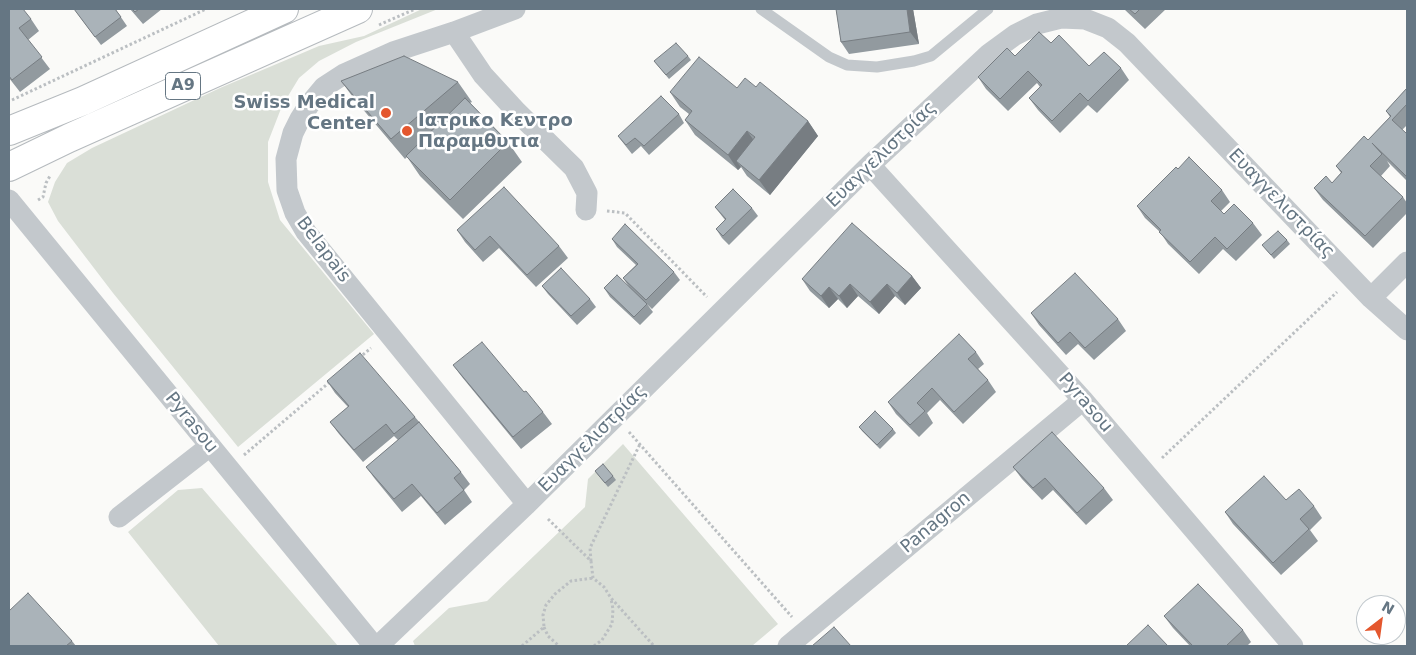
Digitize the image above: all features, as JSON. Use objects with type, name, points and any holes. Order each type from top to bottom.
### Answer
[{"type":"main road","name":"A9","points":[[9,131],[83,100],[284,9]]},
{"type":"main road","name":"A9","points":[[9,167],[87,130],[358,9]]},
{"type":"street","name":"Belapais","points":[[514,9],[454,32],[393,52],[344,74],[324,87],[300,119],[293,133],[286,159],[287,190],[295,214],[306,232],[527,504]]},
{"type":"street","name":"Ευαγγελιστρίας","points":[[376,646],[527,504],[870,165],[989,54],[1015,35],[1037,24],[1061,18],[1085,19],[1108,28],[1127,43],[1371,298],[1407,330]]},
{"type":"street","points":[[454,32],[483,75],[517,112],[574,168],[587,193],[586,210]]},
{"type":"street","name":"Pyrasou","points":[[870,165],[1083,400],[1293,646]]},
{"type":"street","name":"Pyrasou","points":[[9,200],[376,646]]},
{"type":"street","points":[[1371,298],[1407,262]]},
{"type":"street","name":"Panagron","points":[[788,646],[1083,400]]},
{"type":"street","points":[[119,517],[210,446]]},
{"type":"lane","points":[[761,9],[829,57],[847,65],[877,67],[914,61],[931,56],[988,9]]},
{"type":"path","points":[[9,102],[206,9]]},
{"type":"path","points":[[586,210],[626,213],[721,312]]},
{"type":"path","points":[[1146,473],[1352,277]]},
{"type":"path","points":[[358,359],[388,333]]},
{"type":"path","points":[[228,468],[335,378]]},
{"type":"path","points":[[616,417],[805,632]]},
{"type":"path","points":[[593,578],[590,548],[640,444]]},
{"type":"path","points":[[548,519],[591,561]]},
{"type":"path","points":[[559,646],[548,636],[544,626],[543,615],[546,605],[555,594],[571,581],[593,578],[604,586],[611,598],[654,646]]},
{"type":"path","points":[[594,646],[602,640],[612,624],[613,609],[611,598]]},
{"type":"path","points":[[522,646],[544,626]]},
{"type":"shaded area","points":[[422,9],[438,9],[356,42],[319,61],[299,78],[282,106],[268,142],[268,182],[280,220],[374,334],[238,447],[113,293],[58,221],[48,202],[55,182],[67,163],[92,148],[220,88],[319,46],[364,36]]},
{"type":"shaded area","points":[[623,444],[778,624],[752,646],[415,646],[413,641],[449,608],[487,601],[585,507],[588,479]]},
{"type":"shaded area","points":[[202,488],[338,646],[219,646],[128,532],[178,490]]},
{"type":"building","points":[[11,9],[23,9],[31,19],[19,28],[42,57],[12,80],[9,76],[9,11]]},
{"type":"building","points":[[74,9],[115,9],[121,17],[95,37]]},
{"type":"building","points":[[836,9],[907,9],[910,32],[841,42]]},
{"type":"building","points":[[1129,9],[1140,9],[1135,14]]},
{"type":"building","points":[[1039,32],[1051,43],[1059,35],[1089,66],[1104,52],[1121,68],[1088,101],[1080,93],[1052,121],[1029,98],[1042,85],[1028,71],[1000,99],[978,77],[1007,48],[1015,56]]},
{"type":"building","points":[[676,43],[688,56],[666,75],[654,61]]},
{"type":"building","points":[[404,56],[458,82],[391,139],[341,81]]},
{"type":"building","points":[[699,57],[737,88],[745,78],[756,87],[760,82],[808,121],[759,180],[736,161],[755,137],[747,131],[728,155],[685,120],[692,111],[670,92]]},
{"type":"building","points":[[1407,88],[1407,104],[1392,120],[1407,132],[1407,177],[1372,143],[1382,154],[1370,166],[1403,197],[1365,236],[1314,188],[1326,176],[1332,183],[1342,172],[1336,166],[1364,136],[1368,140],[1391,116],[1386,111]]},
{"type":"building","points":[[661,96],[679,114],[644,146],[635,138],[626,145],[618,136]]},
{"type":"building","points":[[465,98],[508,142],[450,200],[406,156]]},
{"type":"building","points":[[1189,157],[1222,190],[1211,201],[1224,214],[1234,204],[1253,223],[1227,249],[1215,237],[1190,262],[1159,232],[1161,230],[1137,206],[1176,167],[1178,169]]},
{"type":"building","points":[[504,187],[559,246],[527,275],[490,236],[475,250],[457,230]]},
{"type":"building","points":[[733,189],[752,208],[723,236],[716,229],[726,219],[715,207]]},
{"type":"building","points":[[852,223],[912,276],[897,293],[887,284],[870,302],[850,284],[839,296],[829,287],[821,296],[802,279]]},
{"type":"building","points":[[625,224],[674,272],[646,300],[623,278],[638,264],[612,239]]},
{"type":"building","points":[[1278,231],[1287,240],[1271,255],[1262,245]]},
{"type":"building","points":[[561,268],[590,299],[571,316],[542,286]]},
{"type":"building","points":[[1075,273],[1118,319],[1085,348],[1070,332],[1058,343],[1031,313]]},
{"type":"building","points":[[617,275],[647,304],[634,317],[604,288]]},
{"type":"building","points":[[959,334],[976,352],[968,359],[988,380],[954,412],[932,388],[917,403],[925,411],[910,425],[888,402]]},
{"type":"building","points":[[482,342],[543,412],[513,437],[453,365]]},
{"type":"building","points":[[360,353],[415,417],[394,434],[386,424],[354,450],[330,422],[349,406],[327,381]]},
{"type":"building","points":[[875,411],[893,429],[877,445],[859,427]]},
{"type":"building","points":[[419,422],[461,472],[454,478],[464,490],[437,513],[412,484],[394,499],[366,467]]},
{"type":"building","points":[[1052,432],[1104,488],[1077,513],[1045,478],[1033,488],[1013,467]]},
{"type":"building","points":[[603,464],[613,476],[605,483],[595,471]]},
{"type":"building","points":[[1264,476],[1286,500],[1299,489],[1314,506],[1300,519],[1309,529],[1273,563],[1225,512]]},
{"type":"building","points":[[1198,584],[1243,630],[1226,646],[1193,646],[1164,616]]},
{"type":"building","points":[[28,593],[72,641],[66,646],[9,646],[9,611]]},
{"type":"building","points":[[1148,625],[1168,646],[1126,646]]},
{"type":"building","points":[[834,627],[851,646],[812,646]]},
{"type":"place","name":"Swiss Medical Center","points":[[386,113]]},
{"type":"place","name":"Ιατρικο Κεντρο Παραμθυτια","points":[[407,131]]}]
